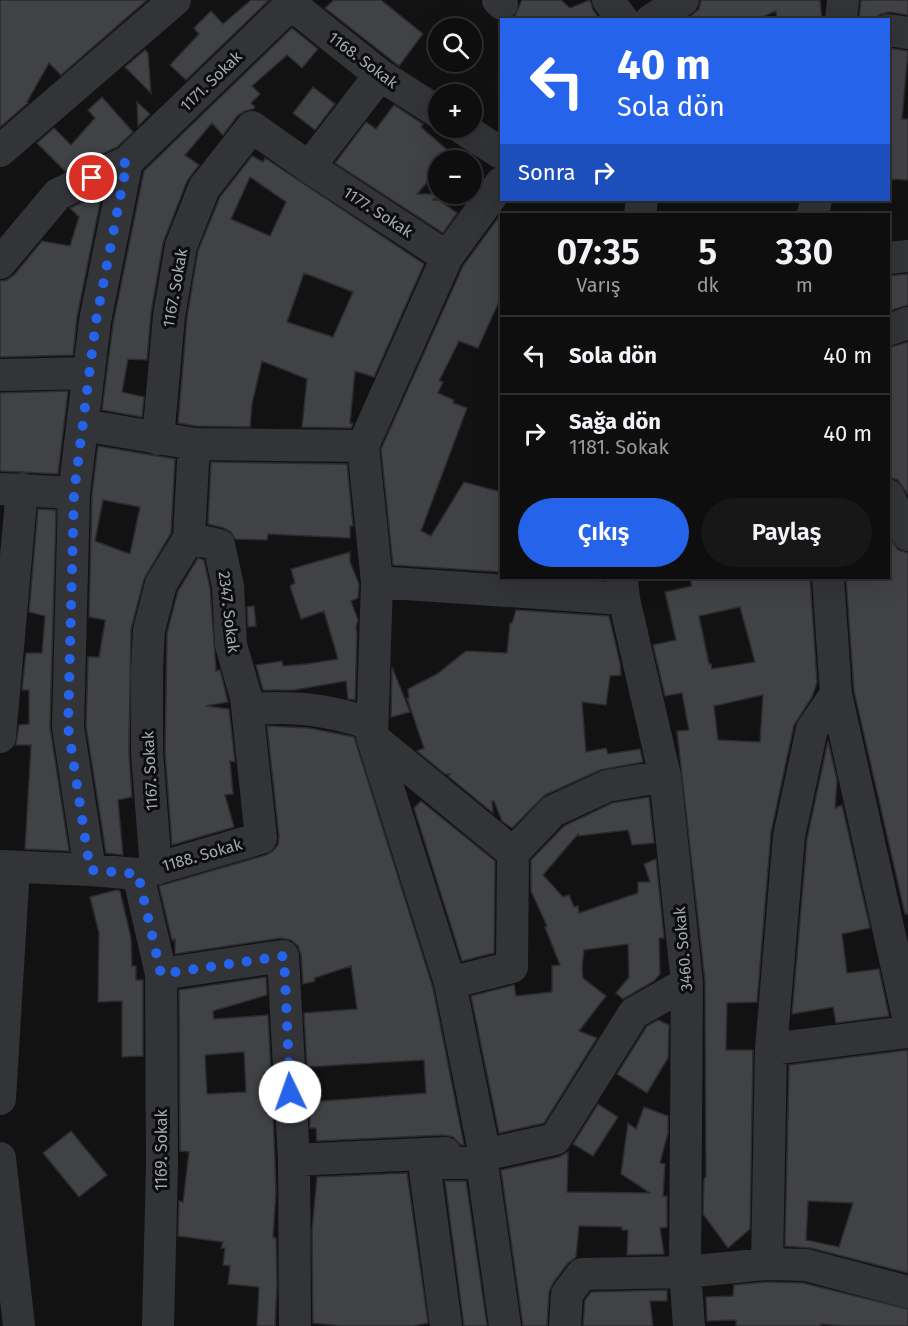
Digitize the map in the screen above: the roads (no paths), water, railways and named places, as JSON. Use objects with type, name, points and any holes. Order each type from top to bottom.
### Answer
[{"type":"street","points":[[0,151],[176,0]]},
{"type":"street","points":[[608,0],[622,18]]},
{"type":"street","points":[[654,18],[683,0]]},
{"type":"street","points":[[841,18],[843,0]]},
{"type":"street","name":"1168. Sokak","points":[[293,2],[380,75],[428,106]]},
{"type":"street","name":"1171. Sokak","points":[[0,263],[58,194],[127,162],[293,2]]},
{"type":"street","points":[[890,30],[908,33]]},
{"type":"street","points":[[309,167],[380,75]]},
{"type":"street","name":"1167. Sokak","points":[[158,439],[169,316],[181,246],[204,188],[252,126],[309,167]]},
{"type":"street","points":[[478,138],[500,152]]},
{"type":"street","points":[[90,870],[68,727],[74,493],[98,310],[127,162]]},
{"type":"street","name":"1177. Sokak","points":[[309,167],[447,257]]},
{"type":"street","points":[[500,184],[447,257],[363,446],[377,582],[372,730],[450,983],[484,1156],[505,1326]]},
{"type":"street","points":[[890,258],[908,256]]},
{"type":"street","points":[[890,329],[908,323]]},
{"type":"street","points":[[0,375],[88,373]]},
{"type":"street","points":[[83,425],[194,444],[363,446]]},
{"type":"street","points":[[189,538],[194,444]]},
{"type":"street","points":[[0,737],[11,489],[74,493]]},
{"type":"street","points":[[890,499],[908,535]]},
{"type":"street","name":"1167. Sokak","points":[[161,974],[147,872],[149,630],[160,584],[189,538]]},
{"type":"street","name":"2347. Sokak","points":[[189,538],[219,545],[228,586],[231,645],[248,709],[261,838]]},
{"type":"street","points":[[828,579],[836,694],[908,1017]]},
{"type":"street","points":[[377,582],[623,588]]},
{"type":"street","name":"3460. Sokak","points":[[623,588],[665,776],[687,983],[685,1272],[689,1326]]},
{"type":"street","points":[[766,1264],[771,1049],[789,836],[812,729],[836,694]]},
{"type":"street","points":[[248,709],[285,707],[315,709],[372,730],[513,853]]},
{"type":"street","points":[[450,983],[512,967],[513,853],[553,811],[607,786],[665,776]]},
{"type":"street","name":"1188. Sokak","points":[[7,867],[147,872],[261,838]]},
{"type":"street","points":[[0,1099],[7,867]]},
{"type":"street","points":[[161,974],[284,956],[294,1161],[295,1326]]},
{"type":"street","name":"1169. Sokak","points":[[158,1326],[162,1166],[161,974]]},
{"type":"street","points":[[446,1326],[424,1163],[484,1156],[555,1138],[634,1013],[687,983]]},
{"type":"street","points":[[771,1049],[908,1032]]},
{"type":"street","points":[[294,1161],[484,1156]]},
{"type":"street","points":[[0,1158],[19,1326]]},
{"type":"street","points":[[565,1326],[567,1294],[582,1274],[685,1272],[766,1264],[806,1265],[908,1292]]}]
